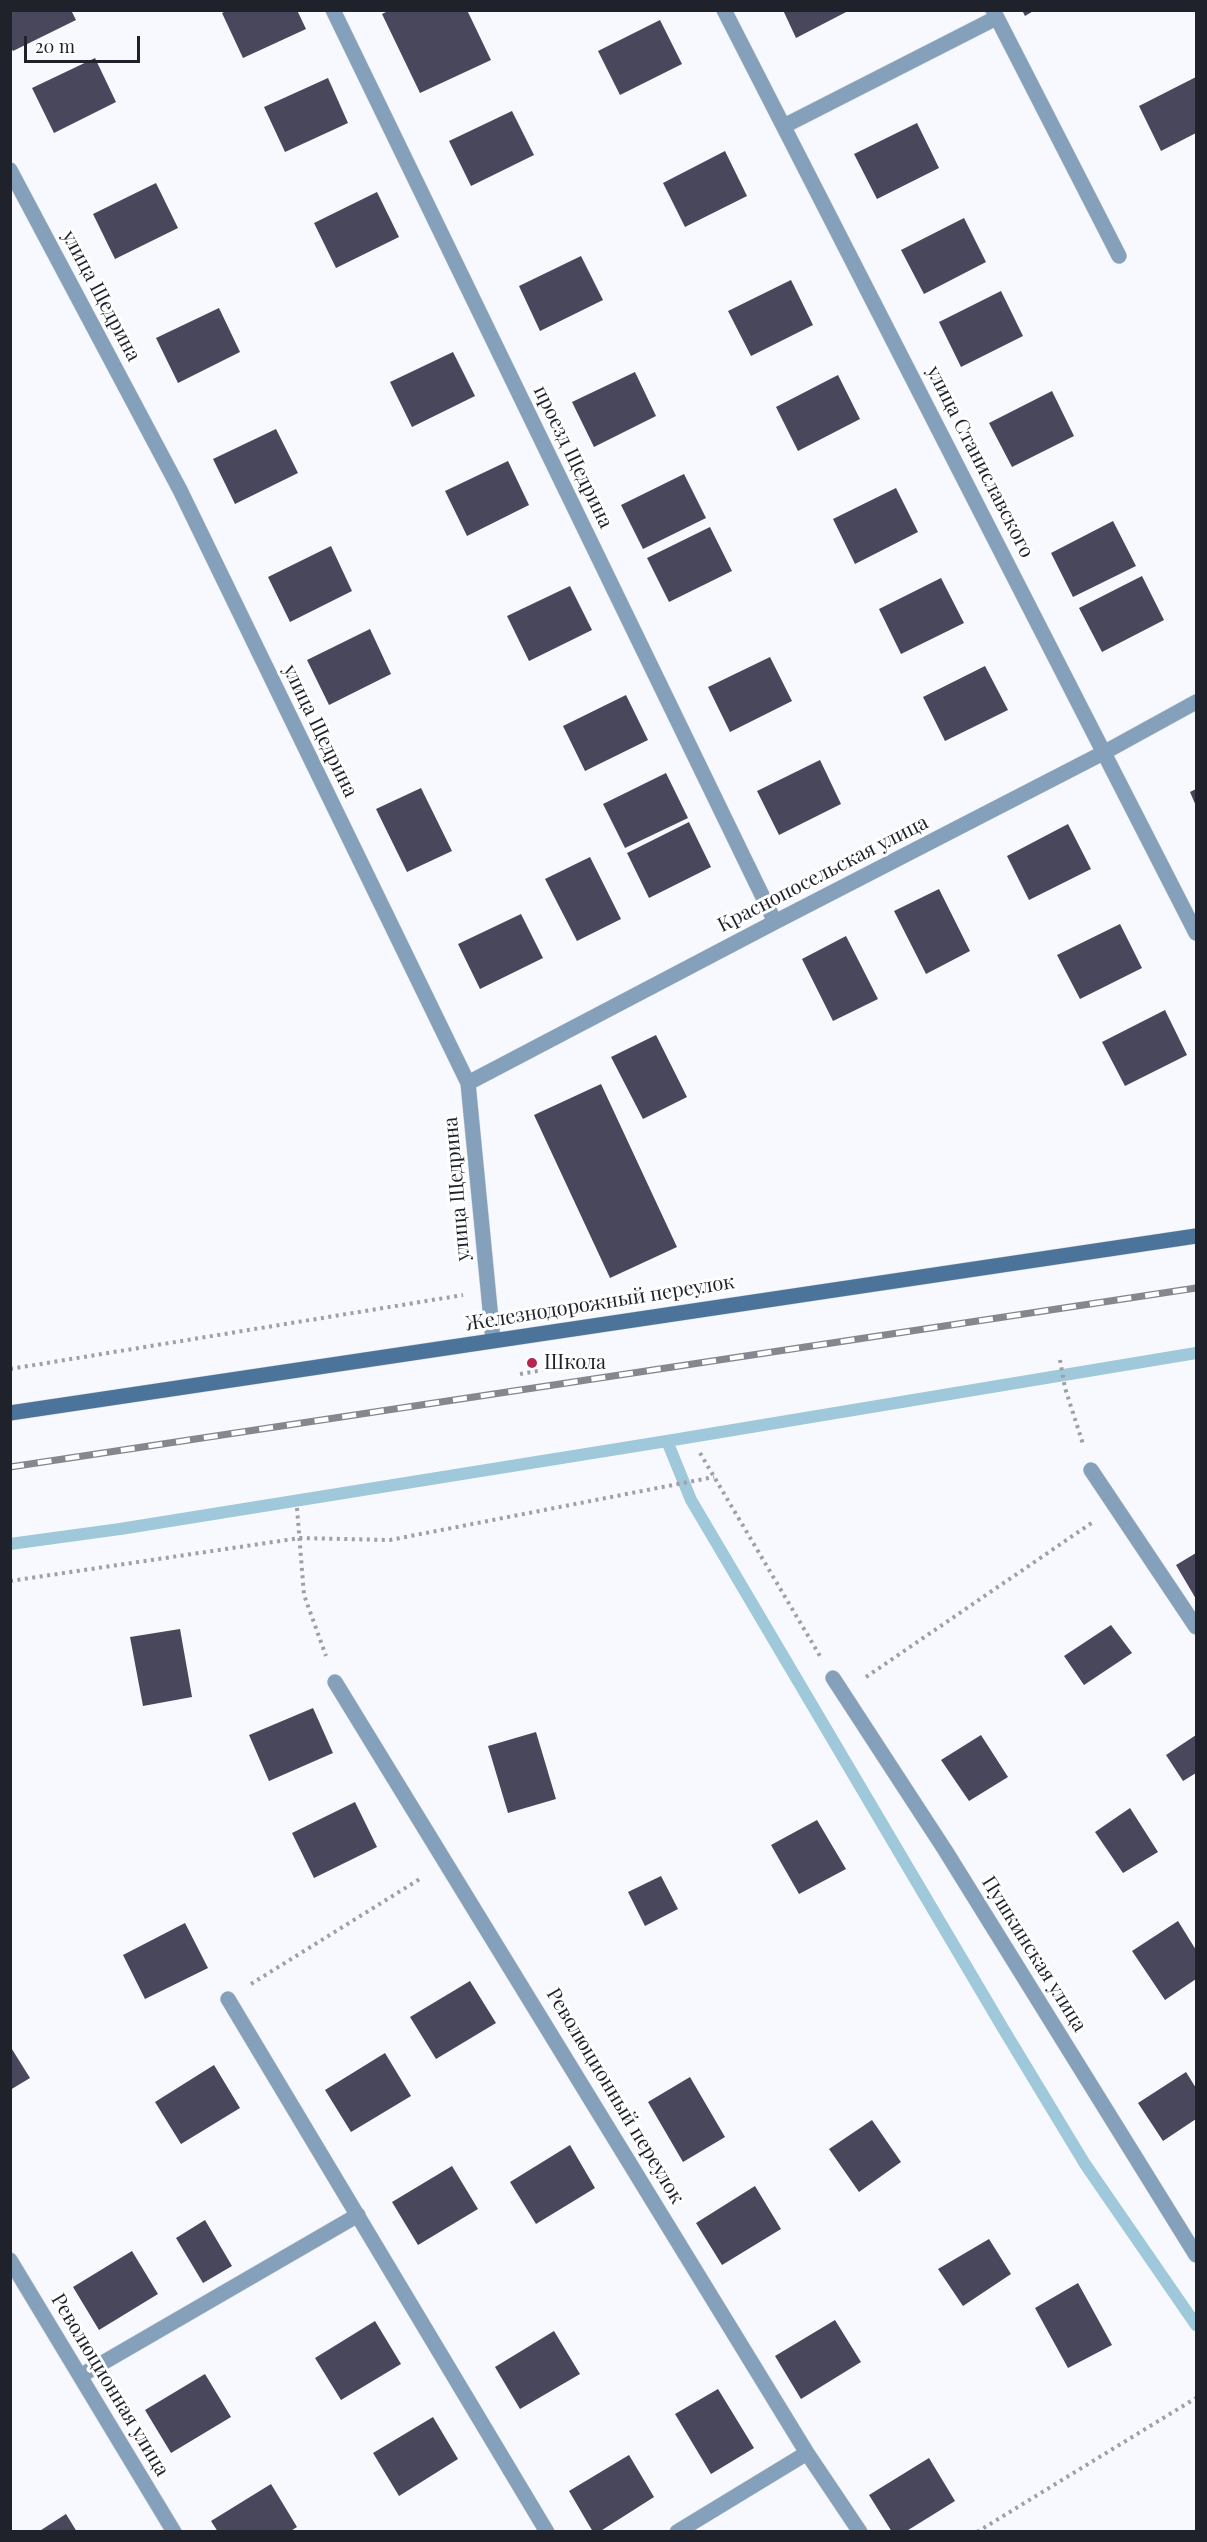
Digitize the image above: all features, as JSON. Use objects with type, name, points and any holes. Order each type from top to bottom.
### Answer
[{"type":"street","name":"проезд Щедрина","points":[[333,10],[775,922]]},
{"type":"street","name":"улица Станиславского","points":[[724,10],[1197,933]]},
{"type":"street","points":[[784,126],[994,14],[1119,256]]},
{"type":"street","name":"улица Щедрина","points":[[10,170],[180,490],[468,1083],[493,1340]]},
{"type":"street","name":"Краснопосельская улица","points":[[468,1083],[1197,702]]},
{"type":"street","name":"Железнодорожный переулок","points":[[10,1413],[1197,1236]]},
{"type":"street","points":[[1091,1470],[1197,1627]]},
{"type":"street","name":"Пушкинская улица","points":[[833,1678],[945,1850],[1197,2255]]},
{"type":"street","name":"Революционный переулок","points":[[335,1682],[807,2453],[860,2532]]},
{"type":"street","points":[[228,1999],[547,2532]]},
{"type":"street","points":[[80,2376],[358,2215]]},
{"type":"street","name":"Революционная улица","points":[[10,2260],[174,2532]]},
{"type":"street","points":[[677,2532],[807,2453]]},
{"type":"path","points":[[10,1370],[488,1291]]},
{"type":"path","points":[[1060,1360],[1065,1388],[1091,1470]]},
{"type":"path","points":[[700,1453],[833,1678]]},
{"type":"path","points":[[10,1581],[300,1538],[390,1540],[714,1477]]},
{"type":"path","points":[[842,1693],[1115,1507]]},
{"type":"path","points":[[297,1508],[304,1595],[335,1682]]},
{"type":"path","points":[[228,1999],[447,1862]]},
{"type":"path","points":[[977,2532],[1197,2398]]},
{"type":"building","points":[[10,10],[71,10],[76,20],[13,51],[10,46]]},
{"type":"building","points":[[228,10],[297,10],[306,29],[243,58],[222,13]]},
{"type":"building","points":[[390,10],[467,10],[491,60],[420,93],[382,14]]},
{"type":"building","points":[[783,10],[850,10],[796,38]]},
{"type":"building","points":[[1022,10],[1035,10],[1025,16]]},
{"type":"building","points":[[660,20],[682,64],[620,95],[598,51]]},
{"type":"building","points":[[95,58],[116,102],[54,133],[32,88]]},
{"type":"building","points":[[1196,77],[1196,133],[1161,151],[1139,106]]},
{"type":"building","points":[[328,78],[348,123],[285,152],[264,107]]},
{"type":"building","points":[[512,111],[534,155],[471,186],[449,141]]},
{"type":"building","points":[[917,123],[939,168],[877,199],[854,154]]},
{"type":"building","points":[[725,151],[747,196],[685,227],[663,183]]},
{"type":"building","points":[[156,183],[178,228],[115,259],[93,214]]},
{"type":"building","points":[[377,192],[399,237],[336,268],[314,223]]},
{"type":"building","points":[[964,218],[986,262],[924,294],[901,250]]},
{"type":"building","points":[[581,256],[603,300],[540,331],[519,286]]},
{"type":"building","points":[[791,280],[813,325],[751,356],[728,311]]},
{"type":"building","points":[[1001,291],[1023,336],[961,367],[939,322]]},
{"type":"building","points":[[219,308],[240,352],[178,383],[156,338]]},
{"type":"building","points":[[453,352],[475,396],[412,427],[390,382]]},
{"type":"building","points":[[635,372],[656,416],[594,447],[572,402]]},
{"type":"building","points":[[838,375],[860,419],[798,451],[776,407]]},
{"type":"building","points":[[1052,391],[1074,436],[1012,467],[989,423]]},
{"type":"building","points":[[276,429],[298,473],[235,504],[213,459]]},
{"type":"building","points":[[508,461],[529,505],[467,536],[445,491]]},
{"type":"building","points":[[684,474],[706,518],[643,549],[621,505]]},
{"type":"building","points":[[896,488],[918,532],[855,564],[833,519]]},
{"type":"building","points":[[1113,521],[1136,566],[1073,597],[1051,553]]},
{"type":"building","points":[[710,527],[732,571],[669,602],[647,558]]},
{"type":"building","points":[[331,546],[352,591],[290,622],[268,577]]},
{"type":"building","points":[[1142,576],[1164,620],[1102,652],[1079,608]]},
{"type":"building","points":[[941,578],[964,623],[901,654],[879,609]]},
{"type":"building","points":[[570,586],[592,630],[529,661],[507,616]]},
{"type":"building","points":[[370,629],[391,674],[329,705],[307,660]]},
{"type":"building","points":[[770,657],[792,701],[730,732],[708,687]]},
{"type":"building","points":[[985,666],[1008,710],[945,741],[923,697]]},
{"type":"building","points":[[626,695],[648,740],[585,771],[563,726]]},
{"type":"building","points":[[820,760],[841,804],[779,835],[757,791]]},
{"type":"building","points":[[666,773],[688,818],[625,848],[603,804]]},
{"type":"building","points":[[421,788],[452,851],[407,872],[376,809]]},
{"type":"building","points":[[1196,789],[1196,806],[1190,792]]},
{"type":"building","points":[[689,822],[711,867],[649,898],[627,853]]},
{"type":"building","points":[[1068,824],[1091,869],[1029,900],[1007,856]]},
{"type":"building","points":[[590,857],[621,919],[577,941],[545,879]]},
{"type":"building","points":[[939,889],[970,951],[926,974],[894,911]]},
{"type":"building","points":[[521,914],[543,958],[480,989],[458,944]]},
{"type":"building","points":[[1120,924],[1142,968],[1080,999],[1057,955]]},
{"type":"building","points":[[846,936],[878,999],[833,1021],[802,959]]},
{"type":"building","points":[[1165,1010],[1187,1055],[1125,1086],[1102,1042]]},
{"type":"building","points":[[656,1035],[687,1097],[643,1119],[611,1057]]},
{"type":"building","points":[[601,1084],[677,1247],[610,1278],[534,1115]]},
{"type":"building","points":[[1196,1553],[1196,1599],[1176,1565]]},
{"type":"building","points":[[1111,1625],[1132,1653],[1084,1685],[1064,1656]]},
{"type":"building","points":[[180,1629],[192,1697],[143,1706],[130,1637]]},
{"type":"building","points":[[313,1708],[333,1753],[269,1781],[249,1735]]},
{"type":"building","points":[[536,1732],[556,1799],[508,1813],[488,1746]]},
{"type":"building","points":[[981,1735],[1008,1777],[969,1801],[941,1760]]},
{"type":"building","points":[[1196,1735],[1196,1773],[1183,1781],[1166,1755]]},
{"type":"building","points":[[355,1802],[377,1847],[314,1878],[292,1833]]},
{"type":"building","points":[[1130,1808],[1158,1852],[1123,1873],[1095,1832]]},
{"type":"building","points":[[817,1820],[846,1869],[799,1894],[771,1845]]},
{"type":"building","points":[[661,1876],[678,1909],[645,1926],[628,1892]]},
{"type":"building","points":[[1178,1921],[1196,1950],[1196,1979],[1165,2000],[1132,1951]]},
{"type":"building","points":[[185,1923],[208,1968],[145,1999],[123,1955]]},
{"type":"building","points":[[470,1981],[496,2023],[436,2059],[410,2017]]},
{"type":"building","points":[[10,2046],[30,2078],[10,2090]]},
{"type":"building","points":[[385,2053],[411,2096],[351,2132],[325,2090]]},
{"type":"building","points":[[214,2065],[240,2108],[181,2144],[155,2102]]},
{"type":"building","points":[[1186,2072],[1196,2088],[1196,2119],[1163,2141],[1138,2103]]},
{"type":"building","points":[[690,2077],[725,2137],[683,2162],[648,2102]]},
{"type":"building","points":[[872,2120],[901,2162],[859,2192],[829,2149]]},
{"type":"building","points":[[570,2145],[595,2188],[536,2224],[510,2182]]},
{"type":"building","points":[[452,2166],[478,2209],[418,2245],[392,2202]]},
{"type":"building","points":[[755,2186],[781,2229],[722,2265],[696,2223]]},
{"type":"building","points":[[205,2220],[232,2266],[203,2283],[176,2238]]},
{"type":"building","points":[[989,2239],[1011,2274],[963,2306],[938,2269]]},
{"type":"building","points":[[132,2251],[158,2294],[99,2330],[73,2287]]},
{"type":"building","points":[[1078,2283],[1112,2345],[1068,2368],[1035,2308]]},
{"type":"building","points":[[835,2320],[861,2362],[801,2399],[775,2356]]},
{"type":"building","points":[[375,2321],[401,2364],[341,2400],[315,2358]]},
{"type":"building","points":[[554,2331],[580,2374],[520,2409],[495,2367]]},
{"type":"building","points":[[205,2374],[231,2417],[171,2453],[145,2410]]},
{"type":"building","points":[[718,2389],[754,2448],[711,2474],[675,2414]]},
{"type":"building","points":[[433,2417],[458,2459],[399,2496],[373,2453]]},
{"type":"building","points":[[629,2455],[654,2497],[599,2532],[593,2532],[569,2491]]},
{"type":"building","points":[[929,2458],[955,2501],[905,2532],[892,2532],[869,2495]]},
{"type":"building","points":[[271,2484],[297,2527],[289,2532],[218,2532],[211,2521]]},
{"type":"building","points":[[66,2514],[77,2532],[38,2532]]},
{"type":"waterway","points":[[10,1544],[120,1529],[667,1441],[1196,1353]]},
{"type":"waterway","points":[[667,1441],[691,1500],[1004,2030],[1085,2164],[1196,2325]]},
{"type":"railway","points":[[10,1467],[1196,1288]]},
{"type":"place","name":"Школа","points":[[532,1363]]}]
